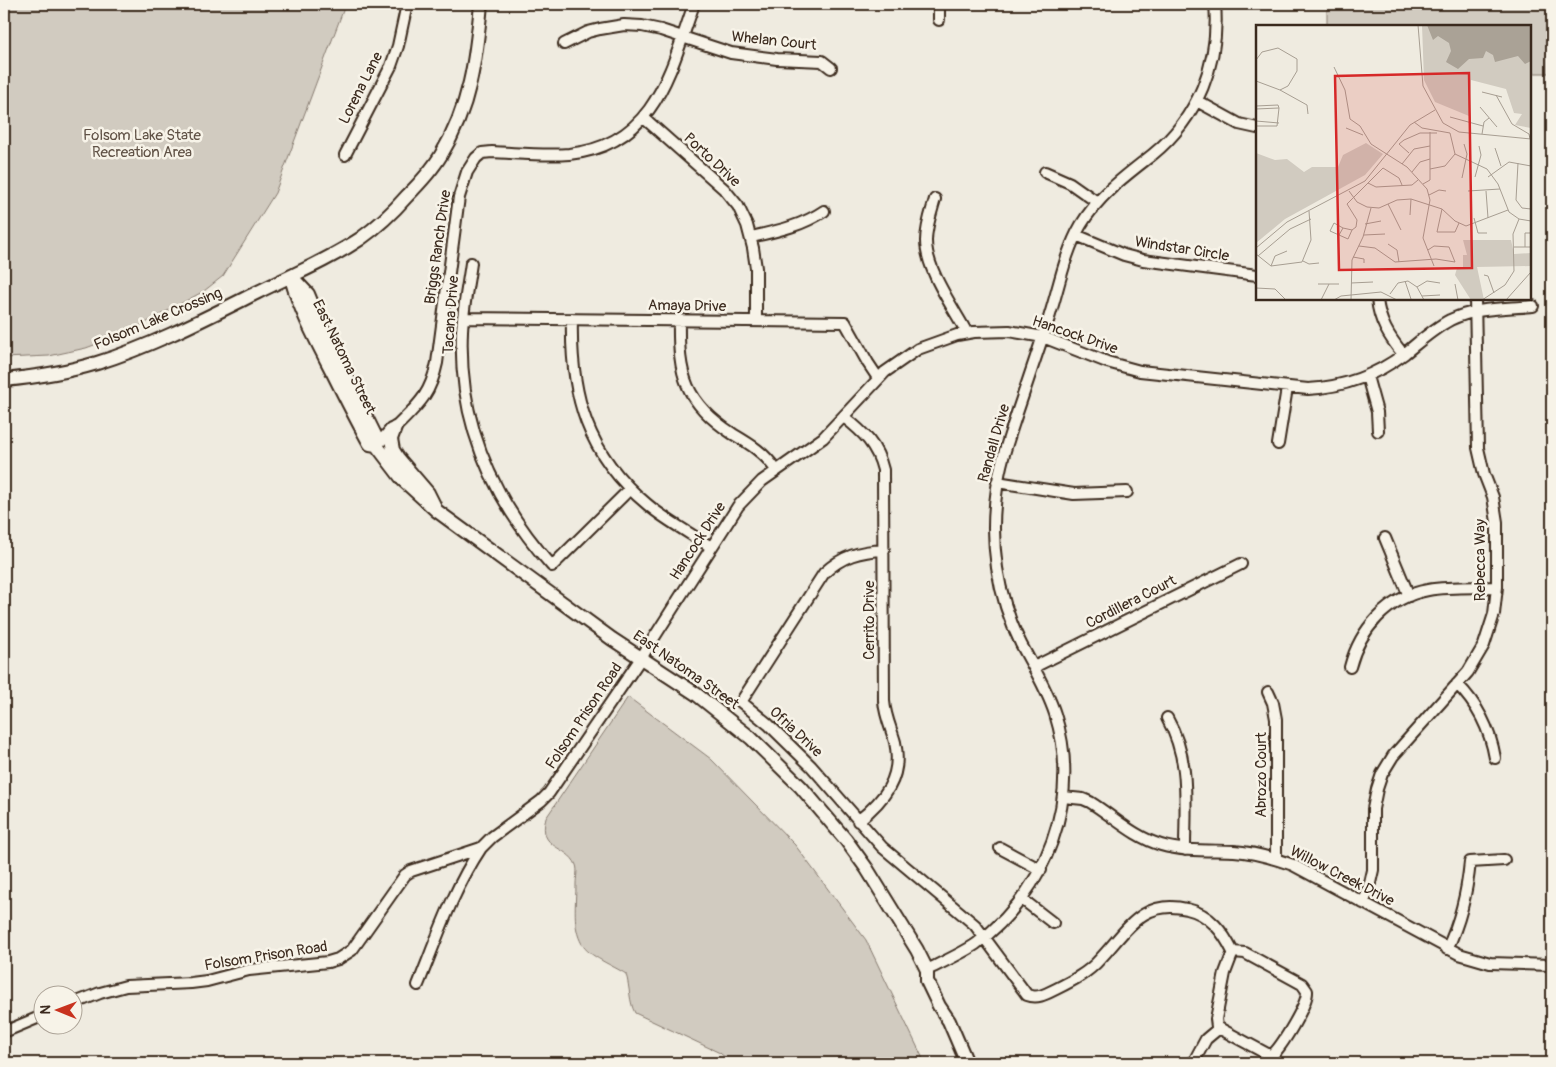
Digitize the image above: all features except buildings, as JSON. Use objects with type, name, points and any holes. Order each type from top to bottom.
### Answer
[{"type":"main road","points":[[291,276],[361,239],[391,213],[420,183],[440,157],[458,124],[470,87],[477,47],[481,4]]},
{"type":"main road","name":"Folsom Lake Crossing","points":[[4,380],[43,375],[86,366],[127,353],[291,276]]},
{"type":"main road","name":"East Natoma Street","points":[[291,276],[297,299],[366,437],[370,444],[376,446],[402,480],[437,511],[577,614],[696,694],[751,738],[801,786],[843,836],[867,869],[917,950],[927,970],[927,981],[939,1006],[949,1021],[967,1063]]},
{"type":"main road","points":[[395,428],[391,439],[393,450],[428,493],[437,511]]},
{"type":"street","name":"Lorena Lane","points":[[345,155],[391,66],[398,46],[407,4]]},
{"type":"street","name":"Briggs Ranch Drive","points":[[376,446],[422,400],[431,385],[437,363],[456,210],[462,184],[476,158],[482,154],[492,152],[556,154],[581,152],[599,147],[616,139],[644,118],[665,85],[694,4]]},
{"type":"street","points":[[939,4],[939,20]]},
{"type":"street","name":"Randall Drive","points":[[927,970],[974,945],[1022,899],[1041,870],[1057,831],[1063,797],[1064,758],[1058,724],[1046,691],[1013,627],[1004,601],[998,574],[994,529],[997,482],[1006,448],[1069,251],[1076,235],[1097,202],[1110,188],[1155,153],[1180,128],[1197,101],[1207,77],[1214,52],[1215,4]]},
{"type":"street","name":"Whelan Court","points":[[564,44],[588,32],[612,26],[642,26],[661,30],[713,48],[749,56],[822,61],[831,68]]},
{"type":"street","points":[[1197,101],[1239,124],[1256,128]]},
{"type":"street","name":"Porto Drive","points":[[644,118],[724,189],[738,206],[751,238],[756,268],[756,321]]},
{"type":"street","points":[[1045,172],[1070,183],[1097,202]]},
{"type":"street","points":[[935,199],[926,233],[928,255],[935,274],[968,333]]},
{"type":"street","points":[[751,238],[793,227],[824,211]]},
{"type":"street","name":"Windstar Circle","points":[[1076,235],[1124,255],[1143,260],[1256,275]]},
{"type":"street","name":"Tacana Drive","points":[[471,263],[463,318],[463,375],[466,397],[476,439],[494,485],[507,509],[533,545],[552,566],[630,489]]},
{"type":"street","points":[[1377,300],[1378,310],[1386,330],[1403,354]]},
{"type":"street","name":"Rebecca Way","points":[[1363,903],[1372,875],[1373,809],[1382,774],[1393,756],[1468,672],[1484,644],[1494,614],[1497,588],[1496,510],[1478,448],[1475,300]]},
{"type":"street","name":"Hancock Drive","points":[[641,658],[738,506],[776,470],[823,438],[878,378],[894,364],[918,349],[934,342],[968,333],[1009,331],[1043,337],[1107,362],[1140,371],[1287,388],[1322,388],[1352,382],[1390,364],[1440,326],[1451,320],[1475,311],[1533,306]]},
{"type":"street","name":"Amaya Drive","points":[[463,318],[845,322],[878,378]]},
{"type":"street","points":[[572,319],[574,375],[582,410],[600,449],[611,467],[630,489],[660,514],[711,547]]},
{"type":"street","points":[[679,320],[680,361],[687,386],[695,399],[719,425],[763,454],[776,470]]},
{"type":"street","points":[[1367,376],[1377,412],[1378,431]]},
{"type":"street","points":[[1278,444],[1287,388]]},
{"type":"street","name":"Cerrito Drive","points":[[844,417],[867,437],[876,449],[884,477],[884,708],[894,742],[896,763],[891,784],[884,797],[875,808],[858,821]]},
{"type":"street","points":[[997,482],[1074,494],[1127,492]]},
{"type":"street","points":[[1385,538],[1409,596]]},
{"type":"street","name":"Ofria Drive","points":[[884,550],[868,550],[854,553],[835,563],[824,573],[741,702],[794,749],[836,793],[882,847],[975,925],[1023,991],[1032,997],[1042,996],[1073,981],[1100,960],[1126,927],[1135,919],[1161,908],[1181,908],[1204,916],[1217,927],[1233,952]]},
{"type":"street","name":"Cordillera Court","points":[[1034,668],[1241,564]]},
{"type":"street","points":[[1350,667],[1359,641],[1368,628],[1386,609],[1409,596],[1426,590],[1441,588],[1497,588]]},
{"type":"street","name":"Folsom Prison Road","points":[[418,985],[454,896],[481,848],[492,837],[549,793],[641,658]]},
{"type":"street","points":[[1457,684],[1474,703],[1480,713],[1490,736],[1495,758]]},
{"type":"street","name":"Abrozo Court","points":[[1268,692],[1273,703],[1276,719],[1276,859]]},
{"type":"street","points":[[1167,718],[1178,740],[1184,764],[1185,850]]},
{"type":"street","name":"Willow Creek Drive","points":[[1063,797],[1083,799],[1090,802],[1130,830],[1152,842],[1185,850],[1246,852],[1276,859],[1304,871],[1447,949],[1478,961],[1552,965]]},
{"type":"street","name":"Folsom Prison Road","points":[[82,1000],[126,986],[191,983],[249,970],[328,962],[338,959],[352,950],[405,875],[411,871],[481,848]]},
{"type":"street","points":[[1000,848],[1041,870]]},
{"type":"street","points":[[1447,949],[1463,907],[1470,862],[1504,860]]},
{"type":"street","points":[[1022,899],[1052,923]]},
{"type":"street","points":[[1233,952],[1245,953],[1302,984],[1307,991],[1306,1002],[1280,1048],[1271,1060],[1218,1029],[1216,1019],[1225,973],[1233,952]]},
{"type":"street","points":[[4,1032],[32,1020]]},
{"type":"street","points":[[1193,1063],[1206,1039],[1218,1029]]},
{"type":"green space","name":"Folsom Lake State Recreation Area","points":[[4,4],[284,4],[344,8],[275,193],[223,276],[204,291],[138,327],[86,348],[49,356],[4,358]]},
{"type":"green space","points":[[1327,4],[1552,4],[1552,125],[1550,125],[1551,73],[1531,73],[1531,25],[1327,25]]},
{"type":"green space","points":[[628,697],[711,759],[795,845],[866,940],[925,1063],[728,1063],[728,1060],[720,1053],[635,1013],[626,974],[595,957],[582,944],[576,923],[576,865],[567,854],[549,842],[544,828],[546,818]]}]
